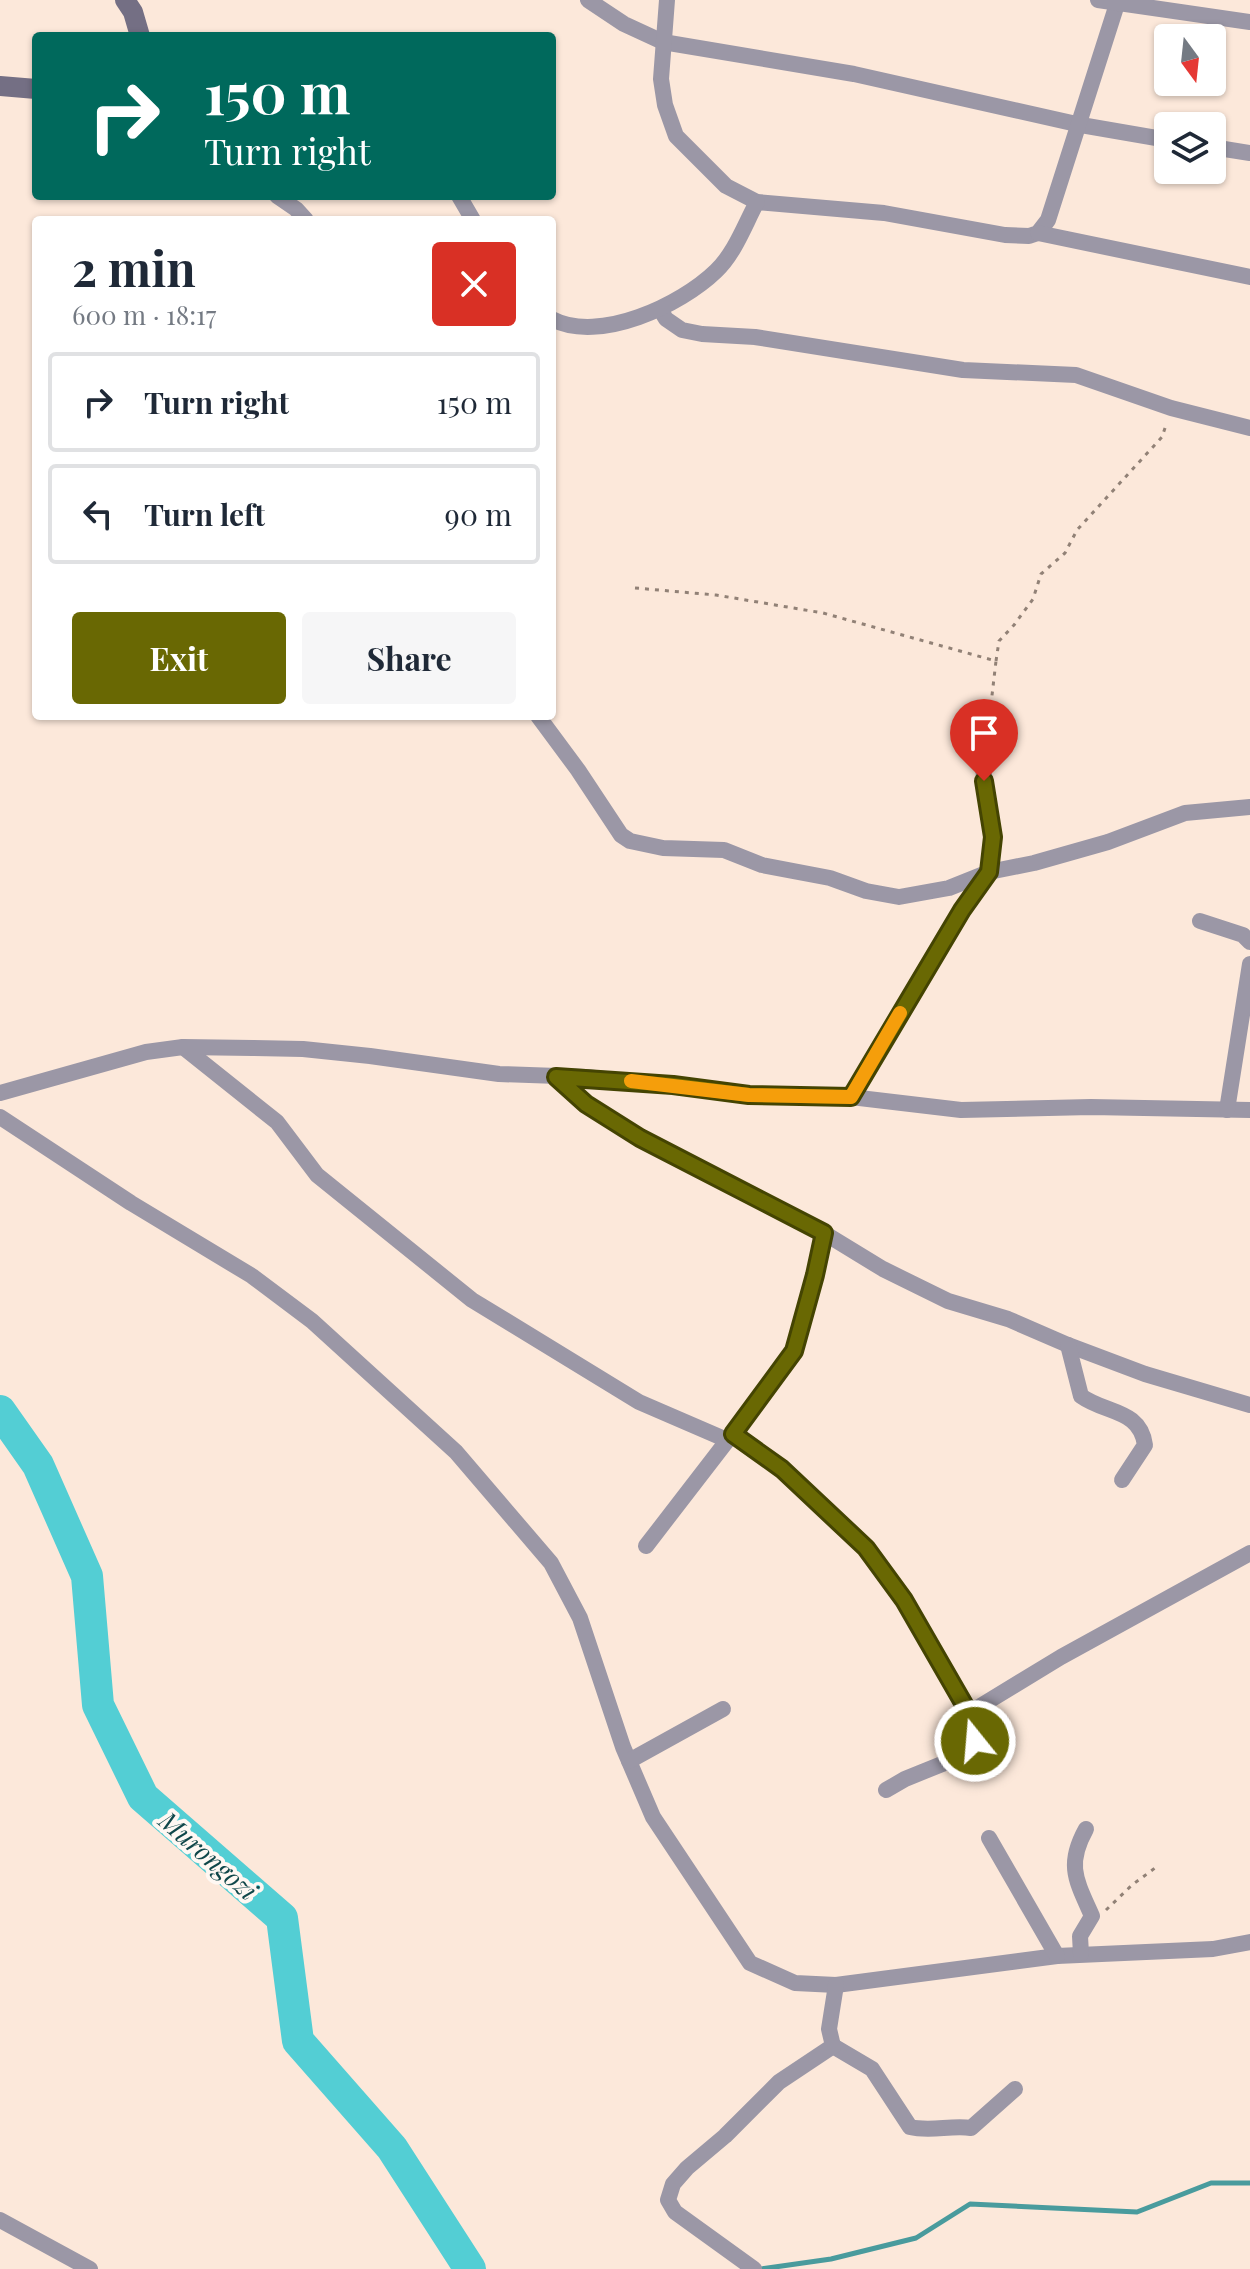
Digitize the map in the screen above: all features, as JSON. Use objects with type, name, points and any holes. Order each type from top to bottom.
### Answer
[{"type":"main road","points":[[125,0],[133,12],[139,32]]},
{"type":"main road","points":[[0,86],[32,89]]},
{"type":"street","points":[[588,0],[624,24],[663,42],[854,74],[1081,125],[1154,138]]},
{"type":"street","points":[[667,0],[661,79],[665,105],[676,136],[726,186],[757,202],[884,213],[1005,235],[1029,236],[1038,233],[1250,277]]},
{"type":"street","points":[[1098,0],[1250,22]]},
{"type":"street","points":[[1038,233],[1048,220],[1081,125],[1117,4]]},
{"type":"street","points":[[1226,149],[1250,153]]},
{"type":"street","points":[[283,200],[302,216]]},
{"type":"street","points":[[556,321],[564,325],[604,325],[660,309],[716,271],[726,260],[757,202]]},
{"type":"street","points":[[660,309],[666,319],[682,330],[755,337],[963,370],[1076,375],[1171,408],[1250,428]]},
{"type":"street","points":[[541,720],[621,835],[630,841],[663,848],[724,850],[762,865],[830,878],[866,891],[899,897],[949,888],[989,872],[1108,842],[1185,813],[1250,807]]},
{"type":"street","points":[[851,1097],[962,910],[989,872],[993,837],[981,755],[987,720]]},
{"type":"street","points":[[1200,921],[1243,935],[1250,942]]},
{"type":"street","points":[[1227,1110],[1250,964]]},
{"type":"street","points":[[0,1093],[115,1060],[183,1047],[303,1049],[499,1074],[673,1085],[749,1095],[851,1097],[961,1110],[1091,1107],[1250,1110]]},
{"type":"street","points":[[183,1047],[277,1122],[317,1175],[472,1300],[639,1402],[730,1437],[782,1469],[866,1548],[904,1600],[969,1713],[975,1741],[957,1758],[886,1790]]},
{"type":"street","points":[[556,1077],[586,1104],[640,1138],[948,1301],[1008,1319],[1145,1374],[1250,1405]]},
{"type":"street","points":[[0,1117],[82,1172],[252,1276],[312,1321],[456,1452],[551,1563],[580,1618],[629,1761],[653,1817],[750,1963],[795,1983],[836,1985],[1057,1956],[1213,1949],[1250,1942]]},
{"type":"street","points":[[646,1546],[794,1351],[824,1233]]},
{"type":"street","points":[[1068,1345],[1081,1396],[1089,1403],[1134,1419],[1143,1431],[1145,1445],[1122,1480]]},
{"type":"street","points":[[969,1713],[1061,1657],[1250,1553]]},
{"type":"street","points":[[629,1761],[723,1709]]},
{"type":"street","points":[[1081,1954],[1080,1936],[1092,1916],[1073,1864],[1074,1850],[1086,1829]]},
{"type":"street","points":[[989,1838],[1057,1956]]},
{"type":"street","points":[[836,1985],[829,2029],[833,2046],[872,2069],[910,2127],[971,2128],[1015,2089]]},
{"type":"street","points":[[754,2269],[675,2212],[668,2200],[673,2184],[779,2082],[833,2046]]},
{"type":"street","points":[[0,2220],[90,2269]]},
{"type":"path","points":[[987,720],[999,641],[1033,599],[1041,574],[1065,553],[1077,530],[1162,437],[1171,408]]},
{"type":"path","points":[[635,588],[716,595],[823,613],[996,661]]},
{"type":"path","points":[[1092,1916],[1107,1910],[1155,1868]]},
{"type":"waterway","name":"Murongozi","points":[[0,1411],[38,1465],[87,1576],[98,1705],[143,1797],[282,1918],[298,2041],[392,2148],[470,2269]]},
{"type":"waterway","points":[[761,2269],[831,2259],[916,2238],[970,2204],[1137,2212],[1211,2183],[1250,2183]]},
{"type":"slow traffic","points":[[631,1081],[749,1095],[851,1097],[900,1013]]},
{"type":"route","points":[[975,1741],[969,1713],[904,1600],[866,1548],[782,1469],[733,1434],[794,1351],[824,1233],[640,1138],[586,1104],[556,1077],[673,1085],[749,1095],[851,1097],[962,910],[989,872],[993,837],[984,781]]}]
